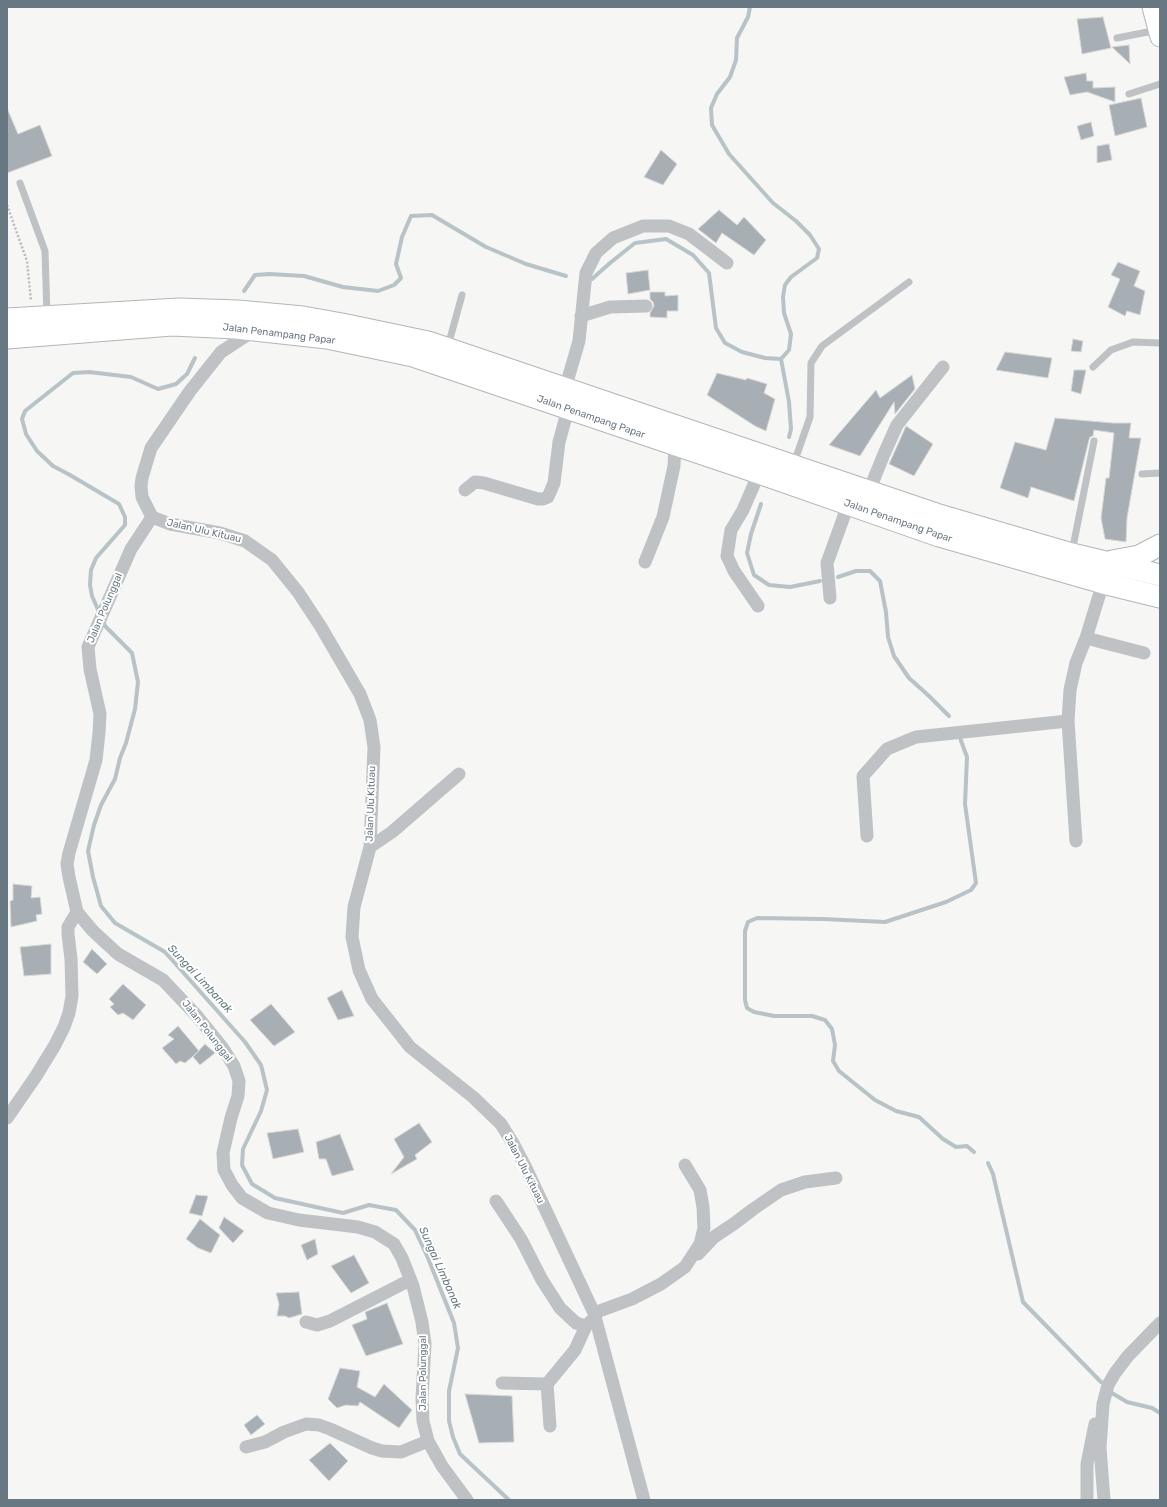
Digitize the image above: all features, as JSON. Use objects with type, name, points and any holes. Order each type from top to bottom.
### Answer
[{"type":"main road","points":[[1152,7],[1159,33]]},
{"type":"main road","name":"Jalan Penampang Papar","points":[[7,319],[179,309],[238,311],[303,317],[428,342],[447,348],[675,445],[939,536],[1104,572],[1160,575]]},
{"type":"main road","name":"Jalan Penampang Papar","points":[[7,338],[172,325],[211,326],[327,338],[413,356],[793,465],[936,514],[1072,554],[1104,572],[1160,597]]},
{"type":"main road","points":[[815,473],[812,477],[813,482],[839,502]]},
{"type":"main road","points":[[1104,572],[1160,545]]},
{"type":"street","points":[[465,490],[475,482],[484,483],[538,498],[544,499],[548,497],[554,483],[566,399],[579,341],[586,273],[596,253],[613,238],[643,226],[669,226],[689,234],[727,263]]},
{"type":"street","points":[[582,316],[610,307],[646,306]]},
{"type":"street","points":[[211,326],[221,336],[221,352]]},
{"type":"street","points":[[152,517],[145,506],[140,486],[151,448],[190,391],[221,352],[258,330]]},
{"type":"street","points":[[869,491],[897,425],[943,367]]},
{"type":"street","points":[[645,562],[663,517],[674,466],[675,445]]},
{"type":"street","points":[[758,606],[734,572],[727,556],[731,530],[743,510],[759,473]]},
{"type":"street","points":[[830,598],[827,563],[839,502]]},
{"type":"street","name":"Jalan Polunggal","points":[[152,517],[131,549],[93,632],[88,647],[90,669],[100,714],[96,760],[67,864],[77,912],[93,931],[118,954],[163,980],[197,1016],[222,1047],[234,1066],[239,1081],[238,1096],[223,1153],[224,1170],[232,1185],[242,1198],[268,1213],[299,1220],[358,1227],[375,1232],[394,1244],[402,1258],[410,1280],[422,1322],[425,1344],[422,1398],[423,1421],[428,1441],[442,1466],[466,1500]]},
{"type":"street","name":"Jalan Ulu Kituau","points":[[152,517],[170,524],[220,533],[246,540],[272,560],[298,592],[321,627],[360,694],[370,720],[374,747],[370,847],[354,907],[352,937],[359,970],[372,999],[410,1046],[473,1097],[501,1124],[514,1145],[526,1168],[592,1319],[644,1500]]},
{"type":"street","points":[[1076,841],[1068,721],[1070,690],[1076,662],[1086,638],[1104,572]]},
{"type":"street","points":[[1086,638],[1144,653]]},
{"type":"street","points":[[867,836],[863,776],[887,749],[916,737],[1068,721]]},
{"type":"street","points":[[370,847],[392,832],[459,774]]},
{"type":"street","points":[[7,1118],[40,1070],[55,1045],[69,1013],[72,996],[68,927],[77,912]]},
{"type":"street","points":[[685,1165],[700,1190],[703,1207],[704,1228],[700,1244],[685,1267]]},
{"type":"street","points":[[496,1201],[521,1239],[542,1280],[560,1308],[576,1323],[592,1319],[661,1284],[685,1267],[714,1237],[781,1190],[805,1182],[836,1178]]},
{"type":"street","points":[[306,1322],[317,1325],[330,1321],[410,1280]]},
{"type":"street","points":[[550,1426],[547,1384],[575,1350],[592,1319]]},
{"type":"street","points":[[1104,1500],[1100,1448],[1103,1404],[1108,1385],[1115,1373],[1139,1344],[1160,1323]]},
{"type":"street","points":[[502,1384],[547,1384]]},
{"type":"street","points":[[1088,1500],[1087,1464],[1096,1417],[1103,1404]]},
{"type":"street","points":[[246,1447],[265,1442],[284,1432],[306,1424],[319,1425],[382,1451],[400,1452],[428,1441]]},
{"type":"lane","points":[[1117,38],[1159,33]]},
{"type":"lane","points":[[1129,94],[1160,84]]},
{"type":"lane","points":[[20,183],[45,251],[40,317]]},
{"type":"lane","points":[[793,465],[810,418],[811,364],[822,346],[909,282]]},
{"type":"lane","points":[[447,348],[462,295]]},
{"type":"lane","points":[[1093,367],[1111,350],[1134,342],[1160,343]]},
{"type":"lane","points":[[1072,554],[1094,441]]},
{"type":"lane","points":[[1142,474],[1160,473]]},
{"type":"path","points":[[7,205],[27,261],[40,317]]},
{"type":"building","points":[[1103,17],[1111,48],[1082,54],[1077,19]]},
{"type":"building","points":[[1129,45],[1130,64],[1112,47]]},
{"type":"building","points":[[1086,73],[1087,81],[1093,81],[1093,88],[1115,87],[1115,102],[1087,92],[1070,95],[1064,77]]},
{"type":"building","points":[[1141,98],[1147,127],[1115,136],[1109,105]]},
{"type":"building","points":[[7,108],[18,134],[40,125],[52,156],[7,173]]},
{"type":"building","points":[[1091,122],[1094,136],[1081,140],[1077,126]]},
{"type":"building","points":[[1109,144],[1112,160],[1097,163],[1097,146]]},
{"type":"building","points":[[661,150],[677,164],[663,185],[644,177]]},
{"type":"building","points":[[719,210],[737,225],[744,217],[766,240],[754,255],[722,233],[716,243],[698,229]]},
{"type":"building","points":[[1118,262],[1140,271],[1134,286],[1145,291],[1140,315],[1127,311],[1125,316],[1108,307],[1120,279],[1111,275]]},
{"type":"building","points":[[648,270],[650,290],[628,294],[626,273]]},
{"type":"building","points":[[650,292],[665,292],[665,296],[678,295],[678,311],[667,311],[667,318],[650,317],[650,313],[654,306],[650,299]]},
{"type":"building","points":[[1073,339],[1083,341],[1081,352],[1071,351]]},
{"type":"building","points":[[1005,352],[1052,358],[1048,378],[996,370]]},
{"type":"building","points":[[1074,370],[1086,370],[1081,394],[1071,391]]},
{"type":"building","points":[[717,373],[746,380],[747,378],[767,384],[764,393],[775,399],[766,431],[755,426],[707,395]]},
{"type":"building","points":[[912,375],[915,389],[895,414],[894,402],[860,456],[829,445],[876,390],[880,398]]},
{"type":"building","points":[[1055,418],[1131,423],[1129,438],[1141,438],[1127,518],[1126,542],[1105,539],[1101,518],[1106,478],[1109,478],[1114,433],[1094,430],[1093,436],[1090,437],[1089,440],[1074,501],[1031,487],[1028,498],[1000,488],[1015,442],[1046,450]]},
{"type":"building","points":[[906,426],[933,444],[914,476],[889,464]]},
{"type":"building","points":[[13,884],[32,886],[31,898],[40,897],[42,914],[36,915],[37,921],[11,927],[10,901],[13,900]]},
{"type":"building","points":[[51,944],[51,974],[24,976],[20,947]]},
{"type":"building","points":[[92,949],[107,964],[97,974],[83,962]]},
{"type":"building","points":[[123,984],[146,1005],[133,1020],[123,1013],[118,1015],[110,1007],[114,1004],[109,999]]},
{"type":"building","points":[[342,990],[354,1016],[338,1020],[327,998]]},
{"type":"building","points":[[271,1004],[295,1032],[274,1046],[250,1020]]},
{"type":"building","points":[[178,1026],[199,1051],[185,1063],[180,1061],[176,1064],[162,1048],[174,1039],[168,1035]]},
{"type":"building","points":[[205,1044],[215,1053],[200,1065],[193,1057]]},
{"type":"building","points":[[419,1123],[432,1142],[415,1155],[417,1159],[391,1174],[404,1157],[394,1139]]},
{"type":"building","points":[[298,1129],[304,1152],[273,1159],[267,1133]]},
{"type":"building","points":[[340,1134],[354,1170],[332,1176],[326,1159],[319,1159],[316,1142]]},
{"type":"building","points":[[196,1195],[208,1196],[202,1216],[189,1213]]},
{"type":"building","points":[[224,1217],[244,1231],[233,1243],[219,1228]]},
{"type":"building","points":[[200,1219],[220,1235],[211,1253],[198,1248],[186,1239]]},
{"type":"building","points":[[315,1239],[318,1254],[307,1260],[301,1245]]},
{"type":"building","points":[[354,1255],[369,1283],[351,1293],[331,1266]]},
{"type":"building","points":[[299,1292],[302,1314],[289,1318],[285,1316],[277,1316],[279,1304],[276,1293]]},
{"type":"building","points":[[387,1303],[403,1344],[366,1356],[352,1325],[367,1319],[365,1312]]},
{"type":"building","points":[[340,1368],[360,1371],[357,1387],[375,1397],[384,1384],[412,1410],[399,1428],[360,1402],[358,1406],[346,1405],[337,1408],[328,1399]]},
{"type":"building","points":[[465,1394],[512,1396],[514,1442],[479,1443]]},
{"type":"building","points":[[257,1415],[265,1424],[251,1435],[244,1425]]},
{"type":"building","points":[[330,1443],[348,1461],[329,1481],[309,1460]]},
{"type":"waterway","points":[[592,279],[635,243],[666,239],[693,255],[709,273],[716,328],[725,343],[742,352],[765,358],[781,359],[789,350],[791,334],[784,313],[783,297],[785,285],[791,277],[817,258],[819,249],[810,235],[796,221],[773,203],[729,154],[712,125],[711,108],[717,94],[730,77],[736,60],[737,38],[748,17],[750,7]]},
{"type":"waterway","points":[[244,291],[255,275],[269,274],[304,276],[343,287],[378,291],[394,285],[401,278],[396,264],[402,237],[411,216],[432,215],[486,247],[526,264],[566,276]]},
{"type":"waterway","name":"Sungai Limbanak","points":[[100,614],[92,596],[90,585],[91,570],[96,558],[125,525],[125,517],[119,504],[53,466],[37,451],[26,434],[22,419],[25,411],[73,373],[89,372],[131,377],[158,389],[176,384],[187,374],[195,358]]},
{"type":"waterway","points":[[781,359],[789,402],[791,429],[789,437]]},
{"type":"waterway","points":[[761,504],[751,534],[747,553],[754,575],[769,585],[790,587],[820,581]]},
{"type":"waterway","points":[[838,577],[856,571],[870,571],[880,581],[886,612],[888,637],[894,656],[909,678],[949,716]]},
{"type":"waterway","name":"Sungai Limbanak","points":[[103,620],[105,626],[132,653],[138,682],[135,709],[126,743],[120,758],[115,779],[101,805],[94,825],[88,851],[101,906],[115,923],[165,952],[245,1042],[261,1065],[267,1090],[261,1111],[243,1149],[242,1165],[252,1184],[275,1198],[343,1213],[369,1205],[396,1210],[415,1230],[454,1323],[458,1348],[449,1391],[449,1421],[453,1437],[460,1454],[509,1500]]},
{"type":"waterway","points":[[960,738],[967,757],[965,804],[976,883],[971,890],[946,902],[885,922],[757,918],[748,922],[745,931],[745,1000],[747,1008],[754,1012],[774,1016],[812,1016],[825,1020],[832,1029],[835,1045],[833,1061],[839,1071],[875,1100],[896,1111],[919,1117],[943,1139],[956,1147],[967,1146],[974,1152]]},
{"type":"waterway","points":[[988,1163],[993,1174],[1023,1302],[1101,1382]]},
{"type":"waterway","points":[[1112,1393],[1127,1402],[1152,1408],[1160,1413]]}]
